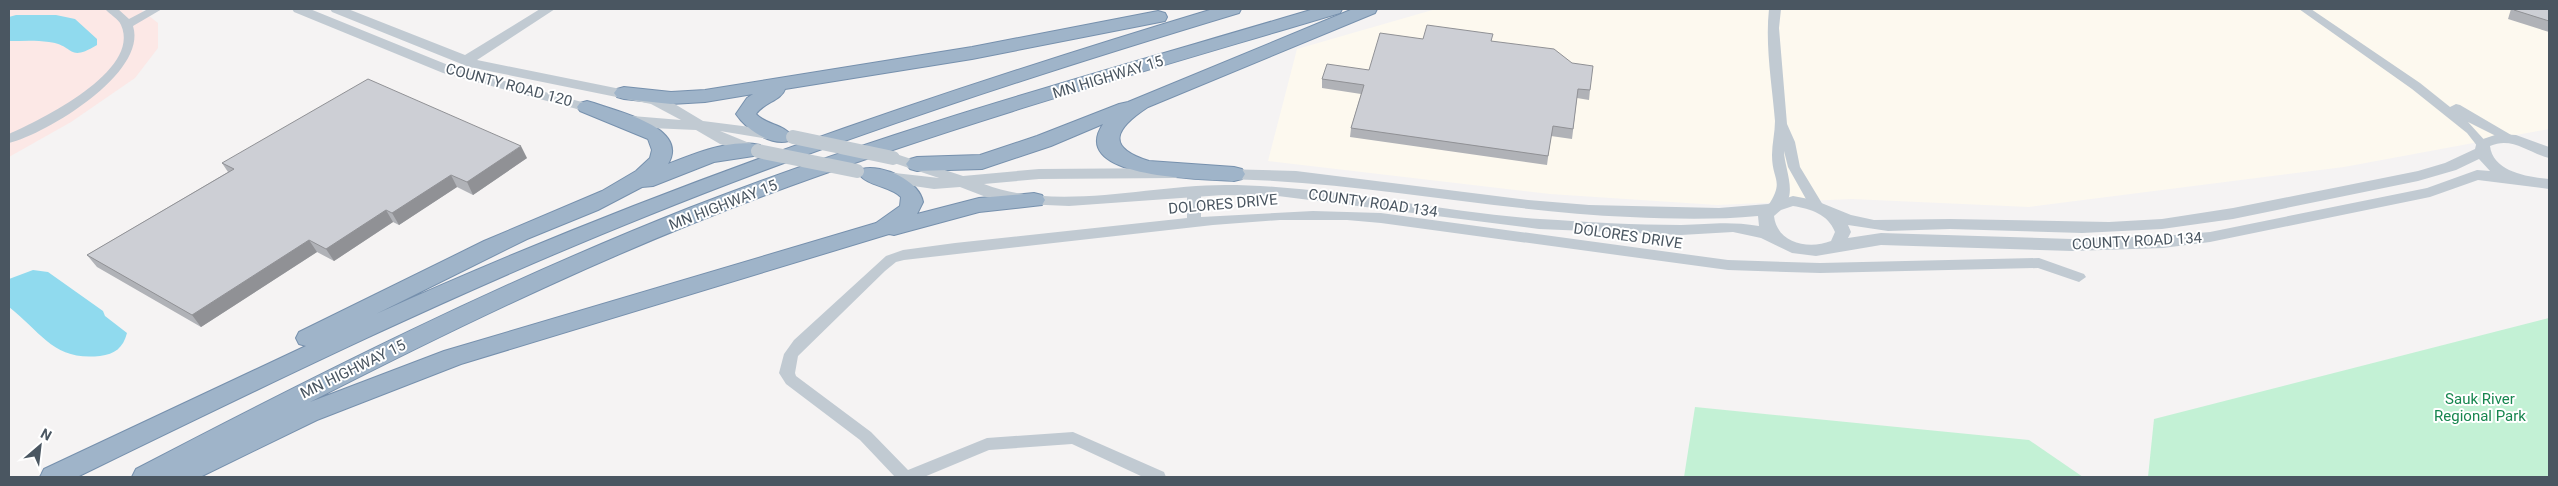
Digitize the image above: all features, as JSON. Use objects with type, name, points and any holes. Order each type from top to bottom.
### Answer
[{"type":"highway","points":[[624,93],[685,98],[830,76],[1048,39],[1192,9]]},
{"type":"highway","name":"MN HIGHWAY 15","points":[[53,477],[373,324],[532,254],[639,211],[783,155],[997,81],[1232,9]]},
{"type":"highway","name":"MN HIGHWAY 15","points":[[145,477],[283,403],[484,305],[733,200],[896,141],[1333,9]]},
{"type":"highway","points":[[1234,174],[1147,168],[1125,161],[1111,150],[1108,143],[1109,130],[1119,117],[1141,103],[1368,9]]},
{"type":"highway","points":[[787,136],[754,124],[746,114],[749,106],[776,90],[830,76]]},
{"type":"highway","points":[[917,164],[966,164],[997,158],[1187,84]]},
{"type":"highway","points":[[586,107],[639,126],[655,134],[662,142],[662,156],[654,167],[636,180],[603,198]]},
{"type":"highway","points":[[48,477],[241,372],[520,234],[703,157],[719,153],[756,150]]},
{"type":"highway","points":[[863,172],[904,186],[912,196],[913,202],[907,214],[871,234]]},
{"type":"highway","points":[[174,477],[308,413],[453,357],[871,234],[978,205],[1034,200]]},
{"type":"street","points":[[120,16],[135,9]]},
{"type":"street","points":[[120,16],[156,9]]},
{"type":"street","name":"COUNTY ROAD 120","points":[[299,9],[448,70],[638,121],[698,125],[787,136],[893,158]]},
{"type":"street","name":"COUNTY ROAD 120","points":[[337,9],[466,61],[660,102],[728,143],[863,172]]},
{"type":"street","points":[[466,61],[549,9]]},
{"type":"street","points":[[1775,9],[1773,28],[1781,124],[1778,158],[1784,181],[1783,196],[1766,215],[1768,229],[1782,242],[1806,251],[1829,249],[1837,245],[1843,232],[1841,225],[1822,208],[1794,167],[1789,142],[1781,124]]},
{"type":"street","points":[[2304,9],[2416,86],[2471,130],[2496,168],[2520,179],[2549,184]]},
{"type":"street","points":[[9,139],[66,110],[103,83],[125,56],[130,34],[120,16]]},
{"type":"street","points":[[2416,86],[2476,121],[2512,139],[2546,150]]},
{"type":"street","name":"COUNTY ROAD 134","points":[[1822,208],[1846,220],[1874,227],[1938,224],[2073,228],[2162,224],[2210,217],[2415,175],[2459,164],[2494,139],[2512,139]]},
{"type":"street","name":"COUNTY ROAD 134","points":[[893,158],[917,164],[1008,197],[1034,200],[1069,201],[1248,190],[1314,194],[1498,220],[1569,226],[1681,230],[1733,226],[1765,233],[1782,242]]},
{"type":"street","name":"COUNTY ROAD 134","points":[[863,172],[934,184],[1039,174],[1234,174],[1328,178],[1572,209],[1701,215],[1772,207]]},
{"type":"street","name":"COUNTY ROAD 134","points":[[1837,245],[1882,239],[2072,245],[2163,242],[2210,237],[2430,192],[2477,175],[2520,179]]},
{"type":"street","points":[[1194,222],[1194,192],[1199,186],[1210,182],[1259,181],[1378,193],[1474,198]]},
{"type":"street","points":[[1772,207],[1793,201],[1822,208]]},
{"type":"street","name":"DOLORES DRIVE","points":[[904,477],[892,461],[873,442],[791,380],[787,373],[791,354],[880,268],[891,259],[913,254],[1267,215],[1342,215],[1381,218],[1728,265],[1820,268],[2039,264],[2079,277]]},
{"type":"street","points":[[908,477],[987,444],[1073,438],[1158,477]]},
{"type":"shaded area","points":[[9,9],[140,9],[158,23],[158,48],[135,78],[71,122],[9,157]]},
{"type":"shaded area","points":[[1436,9],[2549,9],[2549,129],[2344,167],[2029,207],[1852,199],[1717,205],[1550,194],[1268,161],[1297,49]]},
{"type":"green space","name":"Sauk River Regional Park","points":[[2549,318],[2549,477],[2148,477],[2154,419]]},
{"type":"green space","points":[[1695,407],[2029,440],[2083,477],[1684,477]]},
{"type":"water","points":[[16,15],[56,15],[75,19],[97,39],[97,45],[80,53],[75,53],[63,46],[49,42],[9,41],[9,17]]},
{"type":"water","points":[[33,270],[48,272],[103,311],[105,316],[127,333],[121,346],[114,352],[105,355],[84,356],[60,350],[40,335],[9,307],[9,279]]},
{"type":"building","points":[[2549,9],[2549,21],[2514,10]]},
{"type":"building","points":[[1427,25],[1493,34],[1491,41],[1554,49],[1572,63],[1593,66],[1590,90],[1578,89],[1573,129],[1553,126],[1548,156],[1351,128],[1364,85],[1322,79],[1327,64],[1369,70],[1380,33],[1423,39]]},
{"type":"building","points":[[368,79],[521,146],[467,182],[451,175],[392,213],[386,210],[326,249],[309,240],[192,315],[87,255],[234,169],[222,163]]}]
